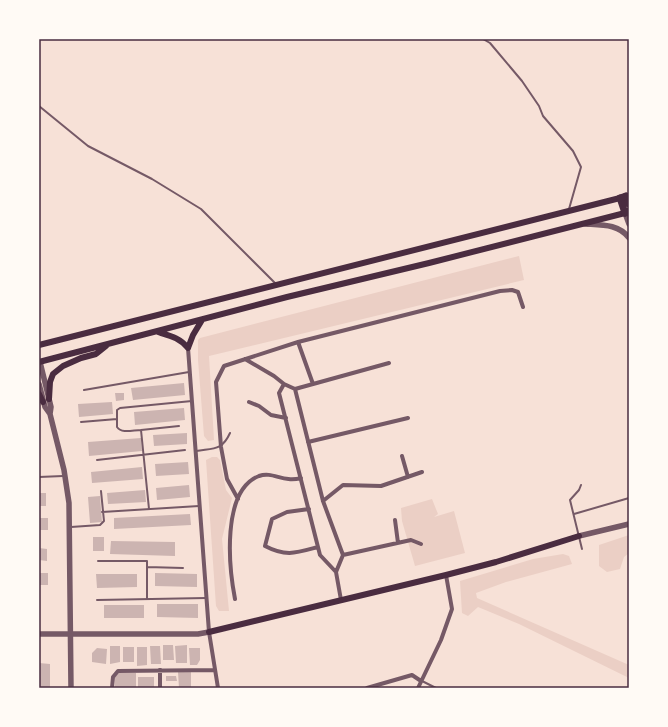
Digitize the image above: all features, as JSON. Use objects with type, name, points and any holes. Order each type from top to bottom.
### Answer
[{"type":"main road","points":[[39,345],[569,212],[625,196]]},
{"type":"main road","points":[[625,196],[629,204]]},
{"type":"main road","points":[[39,360],[157,332],[585,224],[627,212],[625,196]]},
{"type":"main road","points":[[157,332],[174,336],[182,341],[188,348],[193,334],[202,320]]},
{"type":"main road","points":[[39,394],[46,400],[53,374],[63,366],[81,358],[96,354],[107,344]]},
{"type":"main road","points":[[209,632],[446,575],[496,562],[579,536]]},
{"type":"street","points":[[627,212],[629,224]]},
{"type":"street","points":[[585,224],[613,226],[624,232],[629,238]]},
{"type":"street","points":[[238,499],[227,480],[221,447],[216,382],[224,366],[298,342],[500,291],[512,290],[518,292],[523,307]]},
{"type":"street","points":[[298,342],[313,384]]},
{"type":"street","points":[[188,348],[209,632],[218,688]]},
{"type":"street","points":[[244,359],[274,376],[284,384],[295,389],[389,363]]},
{"type":"street","points":[[39,360],[46,400],[65,476],[69,503],[71,688]]},
{"type":"street","points":[[39,384],[46,400]]},
{"type":"street","points":[[284,384],[279,393],[320,555],[336,572]]},
{"type":"street","points":[[295,389],[323,501],[343,555],[336,572],[341,600]]},
{"type":"street","points":[[249,402],[259,406],[270,415],[286,418]]},
{"type":"street","points":[[308,442],[408,418]]},
{"type":"street","points":[[402,456],[408,477]]},
{"type":"street","points":[[323,501],[343,485],[381,486],[422,472]]},
{"type":"street","points":[[235,599],[230,574],[229,543],[235,507],[242,490],[259,476],[268,474],[286,480],[301,478]]},
{"type":"street","points":[[309,509],[287,512],[272,519],[265,546],[278,553],[294,553],[318,547]]},
{"type":"street","points":[[395,520],[398,543]]},
{"type":"street","points":[[579,536],[629,524]]},
{"type":"street","points":[[343,555],[411,540],[421,544]]},
{"type":"street","points":[[418,688],[441,640],[452,609],[446,575]]},
{"type":"street","points":[[39,634],[198,634],[209,632]]},
{"type":"street","points":[[160,670],[160,688]]},
{"type":"street","points":[[112,688],[113,677],[118,671],[215,670]]},
{"type":"street","points":[[367,688],[412,675],[421,681]]},
{"type":"lane","points":[[483,39],[490,43],[522,81],[543,116],[573,151],[581,167],[569,212]]},
{"type":"lane","points":[[39,106],[88,146],[152,179],[201,209],[277,285]]},
{"type":"lane","points":[[84,390],[190,372]]},
{"type":"lane","points":[[179,426],[126,431],[119,430],[117,427],[117,410],[120,408],[192,401]]},
{"type":"lane","points":[[81,422],[117,419]]},
{"type":"lane","points":[[141,430],[149,509]]},
{"type":"lane","points":[[196,451],[221,447],[226,442],[230,433]]},
{"type":"lane","points":[[97,460],[184,450]]},
{"type":"lane","points":[[39,477],[65,476]]},
{"type":"lane","points":[[581,485],[580,490],[570,500],[582,549]]},
{"type":"lane","points":[[70,527],[100,525],[104,521],[101,491]]},
{"type":"lane","points":[[574,514],[629,498]]},
{"type":"lane","points":[[102,512],[200,506]]},
{"type":"lane","points":[[98,561],[147,561],[147,599]]},
{"type":"lane","points":[[147,567],[183,568]]},
{"type":"lane","points":[[97,600],[207,598]]},
{"type":"lane","points":[[421,681],[436,688]]},
{"type":"shaded area","points":[[519,256],[524,280],[209,356],[214,440],[208,441],[204,436],[198,360],[198,340],[200,338]]},
{"type":"shaded area","points":[[212,457],[217,457],[220,460],[226,490],[232,498],[222,539],[229,611],[219,611],[216,606],[206,460]]},
{"type":"shaded area","points":[[432,499],[438,514],[434,517],[454,511],[465,553],[415,566],[402,521],[401,508]]},
{"type":"shaded area","points":[[629,535],[629,553],[624,557],[620,569],[607,572],[599,566],[599,545]]},
{"type":"shaded area","points":[[563,554],[569,556],[572,564],[506,582],[476,593],[477,598],[629,665],[629,678],[519,624],[478,607],[468,616],[462,613],[460,581],[533,559]]},
{"type":"building","points":[[184,383],[185,395],[133,400],[131,388]]},
{"type":"building","points":[[115,393],[124,393],[124,400],[116,401]]},
{"type":"building","points":[[112,402],[113,414],[79,417],[78,404]]},
{"type":"building","points":[[184,408],[185,420],[135,425],[134,412]]},
{"type":"building","points":[[187,433],[187,444],[154,446],[153,435]]},
{"type":"building","points":[[141,438],[142,451],[89,456],[88,442]]},
{"type":"building","points":[[188,462],[189,474],[156,476],[155,464]]},
{"type":"building","points":[[142,467],[143,479],[92,483],[91,472]]},
{"type":"building","points":[[189,485],[190,497],[157,500],[156,488]]},
{"type":"building","points":[[145,490],[146,502],[108,504],[107,493]]},
{"type":"building","points":[[39,493],[46,493],[46,506],[39,506]]},
{"type":"building","points":[[100,496],[102,522],[90,523],[88,497]]},
{"type":"building","points":[[190,514],[191,525],[114,529],[114,518]]},
{"type":"building","points":[[39,518],[48,518],[48,530],[39,530]]},
{"type":"building","points":[[93,537],[104,537],[104,551],[93,551]]},
{"type":"building","points":[[111,541],[175,542],[175,556],[110,554]]},
{"type":"building","points":[[39,548],[47,549],[47,561],[39,560]]},
{"type":"building","points":[[39,573],[48,573],[48,585],[39,585]]},
{"type":"building","points":[[155,573],[197,574],[197,587],[155,586]]},
{"type":"building","points":[[96,574],[137,574],[137,587],[97,588]]},
{"type":"building","points":[[157,604],[198,604],[198,618],[157,617]]},
{"type":"building","points":[[104,605],[144,605],[144,618],[104,618]]},
{"type":"building","points":[[163,645],[173,645],[174,660],[163,660]]},
{"type":"building","points":[[187,645],[187,663],[176,663],[175,646]]},
{"type":"building","points":[[110,646],[120,646],[120,662],[110,664]]},
{"type":"building","points":[[150,646],[160,646],[161,664],[151,664]]},
{"type":"building","points":[[123,647],[134,647],[134,662],[123,662]]},
{"type":"building","points":[[137,647],[147,647],[147,665],[137,666]]},
{"type":"building","points":[[97,648],[107,649],[106,664],[92,662],[92,653]]},
{"type":"building","points":[[189,648],[200,648],[200,660],[197,665],[190,665]]},
{"type":"building","points":[[39,663],[50,664],[50,688],[40,688]]},
{"type":"building","points":[[178,672],[191,672],[191,688],[179,688]]},
{"type":"building","points":[[119,673],[136,673],[136,688],[115,688],[115,677]]},
{"type":"building","points":[[166,676],[176,676],[177,681],[166,681]]},
{"type":"building","points":[[138,677],[154,677],[154,688],[138,688]]}]
